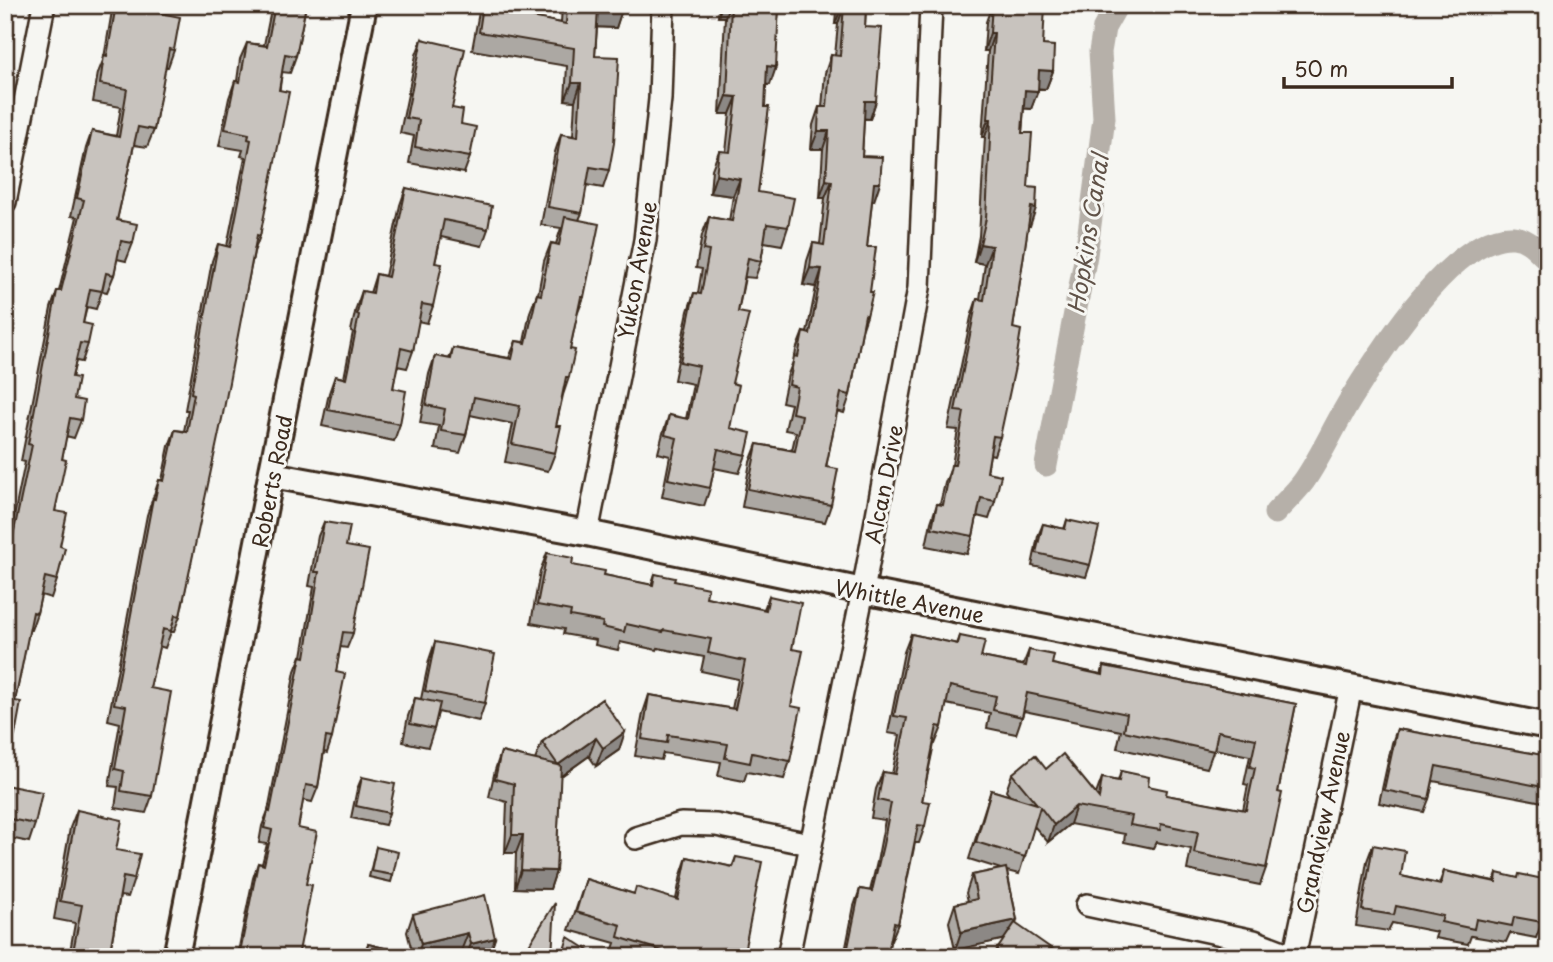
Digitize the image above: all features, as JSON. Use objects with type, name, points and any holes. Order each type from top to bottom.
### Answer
[{"type":"street","points":[[5,202],[44,5]]},
{"type":"street","name":"Roberts Road","points":[[176,957],[364,5]]},
{"type":"street","name":"Yukon Avenue","points":[[587,533],[645,240],[660,99],[663,5]]},
{"type":"street","name":"Alcan Drive","points":[[788,957],[863,591],[919,288],[930,5]]},
{"type":"street","name":"Whittle Avenue","points":[[272,475],[587,533],[863,591],[1548,726]]},
{"type":"street","name":"Grandview Avenue","points":[[1294,956],[1351,687]]},
{"type":"street","points":[[636,838],[681,824],[716,825],[810,844]]},
{"type":"street","points":[[1087,905],[1254,941],[1294,956]]},
{"type":"building","points":[[116,5],[152,5],[151,11],[180,17],[174,50],[169,49],[154,130],[138,127],[117,220],[137,224],[133,243],[121,241],[114,275],[106,273],[102,291],[90,289],[83,323],[92,325],[88,344],[80,343],[72,377],[78,378],[74,399],[84,401],[81,420],[70,418],[62,459],[66,460],[55,511],[67,513],[60,546],[65,548],[57,580],[45,577],[37,613],[33,612],[15,701],[21,702],[15,735],[5,733],[5,555],[10,535],[13,536],[32,445],[28,444],[57,291],[61,291],[84,200],[77,198],[92,131],[119,137],[127,89],[100,84]]},
{"type":"building","points":[[275,5],[306,5],[296,56],[285,54],[279,90],[289,92],[260,236],[257,235],[223,414],[180,616],[175,615],[171,631],[163,629],[150,688],[171,692],[152,796],[121,791],[124,771],[115,769],[126,706],[114,704],[153,498],[155,499],[159,480],[164,481],[175,430],[187,432],[194,394],[191,393],[218,244],[230,247],[251,140],[248,139],[249,134],[225,129],[235,81],[240,82],[247,43],[267,46]]},
{"type":"building","points":[[483,5],[524,5],[522,15],[566,24],[567,5],[623,5],[622,10],[598,9],[595,56],[619,57],[614,143],[609,170],[590,167],[582,213],[548,207],[561,134],[578,137],[581,83],[572,83],[574,48],[479,32]]},
{"type":"building","points":[[731,5],[779,5],[776,67],[767,66],[765,107],[769,107],[758,192],[794,198],[788,227],[767,224],[761,261],[748,258],[738,312],[749,314],[732,383],[739,385],[730,428],[751,433],[746,455],[718,449],[710,488],[668,479],[677,438],[665,435],[669,415],[688,419],[699,366],[680,362],[694,293],[701,294],[709,251],[703,250],[709,217],[732,221],[740,179],[716,175],[719,151],[730,152],[737,97],[727,96]]},
{"type":"building","points":[[842,5],[866,5],[865,27],[882,28],[876,101],[865,101],[862,156],[882,157],[880,183],[874,183],[867,247],[876,247],[870,292],[873,292],[867,316],[865,315],[850,395],[841,393],[826,467],[838,469],[831,505],[748,489],[757,444],[795,451],[802,415],[792,413],[797,387],[789,385],[794,356],[798,357],[803,332],[810,334],[822,269],[810,268],[813,243],[824,245],[832,181],[826,180],[829,131],[818,131],[819,107],[827,107],[831,55],[840,56]]},
{"type":"building","points":[[992,5],[1045,5],[1043,45],[1054,46],[1053,71],[1039,70],[1038,91],[1025,90],[1022,133],[1032,133],[1028,187],[1037,188],[1036,208],[1031,207],[1013,328],[1021,330],[1015,367],[1000,437],[993,436],[987,472],[1001,475],[995,501],[981,498],[973,536],[932,528],[937,504],[943,505],[951,465],[955,465],[964,412],[955,411],[977,299],[984,300],[992,246],[980,244],[986,218],[991,119],[988,119],[994,33],[990,33]]},
{"type":"building","points":[[422,39],[465,49],[452,108],[463,110],[461,124],[476,127],[470,157],[415,147],[419,120],[406,118]]},
{"type":"building","points":[[406,188],[492,206],[488,229],[444,220],[435,263],[442,264],[433,306],[422,304],[413,351],[401,348],[393,388],[406,391],[400,424],[328,410],[335,376],[346,379],[362,291],[373,293],[376,274],[388,277]]},
{"type":"building","points":[[565,217],[599,224],[570,349],[575,350],[569,377],[566,377],[556,426],[561,426],[555,453],[512,444],[520,406],[474,397],[466,435],[441,431],[445,409],[426,405],[435,356],[451,359],[453,348],[512,359],[516,341],[526,343],[537,294],[541,295],[551,243],[559,245]]},
{"type":"building","points":[[1067,520],[1099,527],[1090,565],[1036,553],[1043,524],[1065,529]]},
{"type":"building","points":[[324,522],[350,526],[346,546],[369,550],[353,633],[343,632],[336,672],[345,674],[332,738],[326,737],[318,787],[306,785],[298,828],[317,832],[306,884],[312,885],[298,957],[239,957],[258,863],[264,865],[272,830],[264,828],[268,811],[270,812],[301,656],[305,657]]},
{"type":"building","points":[[547,553],[573,558],[572,565],[605,571],[604,575],[653,585],[655,574],[675,578],[674,581],[708,588],[706,597],[766,610],[769,596],[801,603],[792,649],[803,651],[791,706],[801,708],[790,761],[752,753],[750,763],[725,758],[728,744],[668,735],[667,743],[642,739],[649,695],[735,709],[745,661],[708,653],[711,639],[626,624],[624,632],[602,627],[603,622],[570,616],[571,611],[537,605]]},
{"type":"building","points":[[911,634],[958,644],[960,636],[985,641],[981,657],[1026,666],[1029,650],[1054,655],[1052,664],[1103,675],[1104,666],[1296,704],[1278,792],[1282,793],[1266,868],[1194,853],[1198,832],[1161,824],[1160,830],[1130,825],[1132,816],[1076,806],[1054,825],[1040,807],[1025,857],[976,842],[991,790],[1037,804],[1012,774],[1035,755],[1046,769],[1063,754],[1099,798],[1102,778],[1119,781],[1121,771],[1149,777],[1148,786],[1167,790],[1166,795],[1246,810],[1255,768],[1250,767],[1256,739],[1218,731],[1214,751],[1124,731],[1127,714],[1027,693],[1022,717],[993,710],[996,696],[950,686],[942,727],[937,726],[922,801],[930,802],[925,826],[918,825],[898,924],[894,923],[887,957],[846,957],[860,889],[872,891],[883,845],[891,803],[878,800],[883,772],[895,774],[907,718],[894,716]]},
{"type":"building","points":[[435,642],[495,654],[485,703],[425,691]]},
{"type":"building","points":[[415,698],[440,703],[434,729],[410,724]]},
{"type":"building","points":[[602,699],[625,732],[603,748],[596,738],[558,765],[542,742]]},
{"type":"building","points":[[1397,729],[1548,756],[1548,788],[1436,766],[1429,799],[1384,790]]},
{"type":"building","points":[[501,752],[561,766],[556,871],[521,870],[523,835],[512,835],[514,784],[495,779]]},
{"type":"building","points":[[362,777],[395,784],[389,813],[356,806]]},
{"type":"building","points":[[5,785],[42,792],[35,824],[5,818]]},
{"type":"building","points":[[77,810],[122,820],[116,850],[140,854],[134,879],[123,877],[109,957],[72,957],[82,905],[60,901]]},
{"type":"building","points":[[1373,845],[1405,851],[1401,876],[1441,885],[1444,871],[1496,882],[1497,873],[1548,880],[1542,922],[1514,917],[1512,926],[1476,919],[1474,929],[1441,922],[1443,916],[1396,906],[1394,915],[1362,910]]},
{"type":"building","points":[[376,847],[398,852],[393,875],[371,871]]},
{"type":"building","points":[[687,857],[733,867],[736,857],[762,862],[743,957],[668,957],[669,953],[618,937],[621,925],[576,912],[586,879],[634,894],[636,887],[678,900]]},
{"type":"building","points":[[1006,868],[1017,920],[961,932],[955,904],[977,899],[972,875]]},
{"type":"building","points":[[485,895],[495,938],[471,944],[468,933],[421,944],[413,914]]},
{"type":"building","points":[[555,903],[552,957],[541,957],[527,948]]},
{"type":"building","points":[[1015,923],[1055,951],[1051,957],[992,957]]},
{"type":"building","points":[[568,937],[599,957],[562,957]]},
{"type":"building","points":[[368,944],[421,957],[364,957]]},
{"type":"building","points":[[1166,950],[1199,957],[1165,957]]},
{"type":"waterway","name":"Hopkins Canal","points":[[1046,465],[1086,255],[1104,118],[1100,52],[1104,28],[1117,5]]},
{"type":"waterway","name":"Hopkins Canal","points":[[1275,513],[1304,481],[1346,407],[1400,326],[1444,274],[1467,254],[1490,241],[1513,237],[1528,242],[1548,260]]}]
